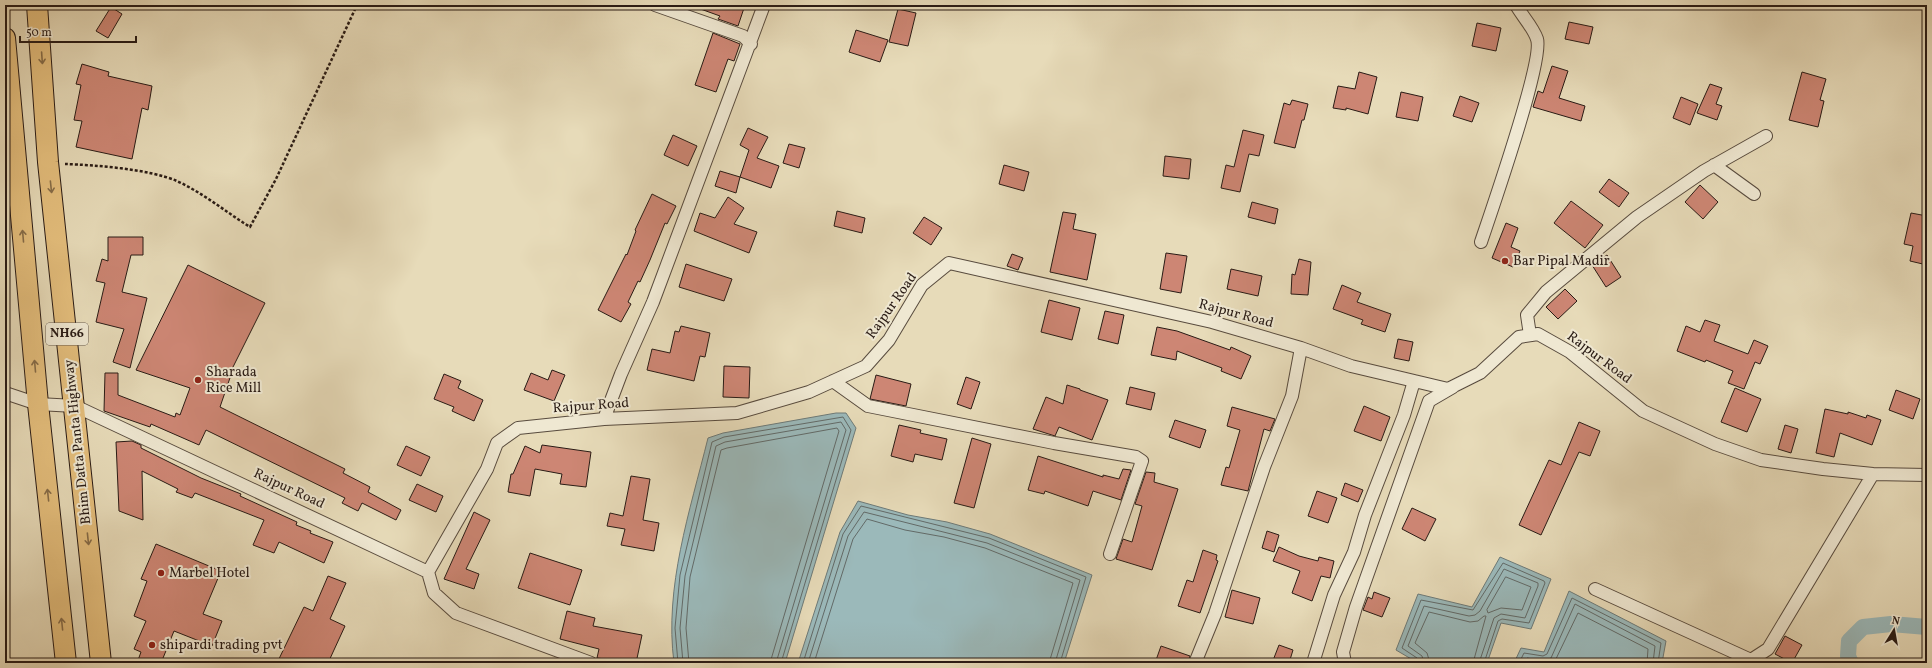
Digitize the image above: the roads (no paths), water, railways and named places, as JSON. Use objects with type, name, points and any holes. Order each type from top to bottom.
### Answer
[{"type":"highway","name":"Bhim Datta Panta Highway","points":[[37,5],[48,162],[101,663]]},
{"type":"highway","name":"NH66","points":[[5,38],[38,404],[66,663]]},
{"type":"street","points":[[655,5],[743,36],[751,44]]},
{"type":"street","points":[[604,419],[620,374],[653,302],[751,44],[764,5]]},
{"type":"street","points":[[1481,242],[1520,119],[1536,60],[1538,39],[1516,5]]},
{"type":"street","points":[[1530,335],[1527,315],[1546,292],[1637,217],[1714,165],[1766,136]]},
{"type":"street","points":[[1714,165],[1754,194]]},
{"type":"street","name":"Rajpur Road","points":[[5,393],[38,404],[75,406],[428,572],[486,469],[497,443],[518,428],[604,419],[737,413],[809,392],[866,366],[889,340],[922,285],[949,263],[1212,322],[1301,348],[1351,366],[1448,389],[1480,373],[1519,337],[1538,334],[1570,352],[1643,411],[1715,444],[1761,460],[1823,469],[1873,474],[1927,475]]},
{"type":"street","points":[[1195,663],[1215,614],[1264,467],[1292,396],[1301,348]]},
{"type":"street","points":[[833,381],[868,406],[1054,443],[1136,456],[1142,462],[1110,554]]},
{"type":"street","points":[[1313,663],[1334,595],[1354,552],[1366,515],[1404,415],[1414,381]]},
{"type":"street","points":[[1345,663],[1343,652],[1356,607],[1428,401],[1459,383]]},
{"type":"street","points":[[1595,589],[1750,661],[1768,649],[1873,474]]},
{"type":"street","points":[[428,572],[434,593],[456,613],[591,663]]},
{"type":"water","points":[[836,413],[846,413],[856,428],[785,663],[674,663],[672,635],[673,606],[680,549],[708,438],[723,433]]},
{"type":"water","points":[[858,501],[908,515],[947,522],[990,534],[1092,575],[1064,663],[798,663],[840,532]]},
{"type":"water","points":[[1500,557],[1551,579],[1531,629],[1501,623],[1487,663],[1418,663],[1396,650],[1418,594],[1472,607]]},
{"type":"water","points":[[1569,591],[1666,641],[1662,663],[1514,663],[1521,648],[1544,652]]},
{"type":"waterway","points":[[1851,663],[1848,656],[1849,641],[1863,627],[1891,624],[1927,627]]},
{"type":"place","name":"Bar Pipal Madir","points":[[1505,261]]},
{"type":"place","name":"Sharada Rice Mill","points":[[198,380]]},
{"type":"place","name":"Marbel Hotel","points":[[161,573]]},
{"type":"place","name":"shipardi trading pvt","points":[[152,645]]}]
